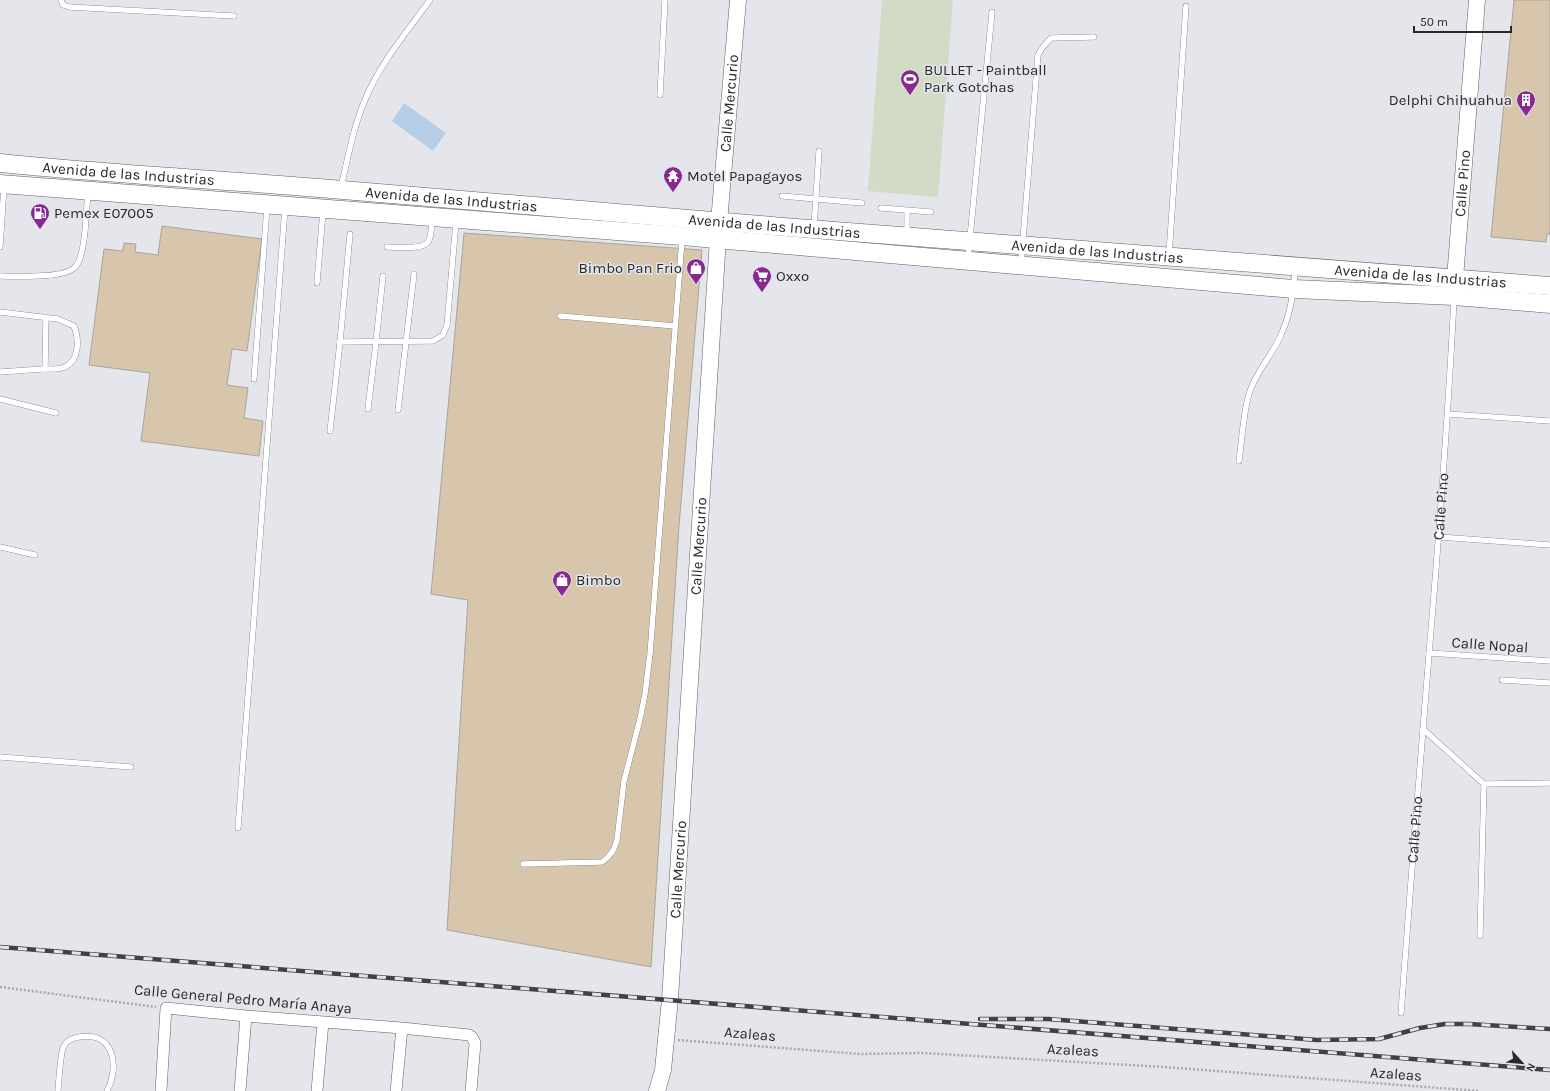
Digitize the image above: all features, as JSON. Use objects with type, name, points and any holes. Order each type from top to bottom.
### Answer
[{"type":"main road","name":"Calle Mercurio","points":[[657,1091],[663,1070],[670,999],[719,222],[738,0]]},
{"type":"main road","name":"Calle Pino","points":[[1454,296],[1454,279],[1477,0]]},
{"type":"main road","name":"Avenida de las Industrias","points":[[0,163],[60,169],[340,190],[660,226],[682,236],[718,240],[968,262],[1192,279],[1294,289],[1454,296],[1550,304]]},
{"type":"main road","name":"Avenida de las Industrias","points":[[2,184],[432,218],[660,226],[719,222],[1550,286]]},
{"type":"main road","points":[[310,188],[316,208]]},
{"type":"main road","points":[[1192,279],[1195,259]]},
{"type":"street","name":"Calle General Pedro María Anaya","points":[[166,1008],[469,1035],[473,1040],[474,1049],[471,1091]]},
{"type":"street","points":[[161,1091],[166,1008]]},
{"type":"street","points":[[240,1091],[246,1016]]},
{"type":"street","points":[[317,1091],[323,1022]]},
{"type":"street","points":[[396,1091],[402,1028]]},
{"type":"lane","points":[[60,0],[64,5],[69,7],[234,16]]},
{"type":"lane","points":[[340,190],[357,123],[373,82],[393,51],[430,0]]},
{"type":"lane","points":[[660,96],[665,0]]},
{"type":"lane","points":[[1169,256],[1186,6]]},
{"type":"lane","points":[[968,262],[992,12]]},
{"type":"lane","points":[[1020,265],[1038,55],[1051,38],[1094,37]]},
{"type":"lane","points":[[814,230],[819,151]]},
{"type":"lane","points":[[0,247],[2,184]]},
{"type":"lane","points":[[0,276],[54,275],[75,268],[80,259],[83,248],[88,190]]},
{"type":"lane","points":[[782,196],[862,202]]},
{"type":"lane","points":[[254,379],[268,205]]},
{"type":"lane","points":[[238,828],[286,206]]},
{"type":"lane","points":[[316,208],[317,283]]},
{"type":"lane","points":[[881,208],[930,212]]},
{"type":"lane","points":[[907,211],[907,237]]},
{"type":"lane","points":[[387,246],[425,246],[430,235],[432,218]]},
{"type":"lane","points":[[340,342],[436,341],[443,335],[446,331],[456,219]]},
{"type":"lane","points":[[330,431],[350,234]]},
{"type":"lane","points":[[523,864],[602,862],[611,855],[617,840],[626,770],[640,719],[648,668],[682,236]]},
{"type":"lane","points":[[1239,461],[1249,394],[1262,365],[1280,338],[1286,323],[1294,289],[1295,266]]},
{"type":"lane","points":[[398,410],[414,274]]},
{"type":"lane","points":[[368,408],[383,276]]},
{"type":"lane","name":"Calle Pino","points":[[1401,1013],[1439,537],[1448,414],[1454,296]]},
{"type":"lane","points":[[0,312],[58,318],[74,326],[78,334],[78,349],[72,360],[66,366],[56,369],[0,372]]},
{"type":"lane","points":[[560,316],[675,326]]},
{"type":"lane","points":[[45,369],[46,317]]},
{"type":"lane","points":[[0,399],[56,413]]},
{"type":"lane","points":[[1448,414],[1550,421]]},
{"type":"lane","points":[[1439,537],[1550,545]]},
{"type":"lane","points":[[0,547],[36,555]]},
{"type":"lane","name":"Calle Nopal","points":[[1429,653],[1550,661]]},
{"type":"lane","points":[[1502,680],[1550,683]]},
{"type":"lane","points":[[1423,729],[1484,784],[1550,783]]},
{"type":"lane","points":[[0,757],[131,767]]},
{"type":"lane","points":[[1480,936],[1484,784]]},
{"type":"lane","points":[[58,1091],[63,1047],[68,1041],[75,1038],[96,1036],[106,1043],[112,1052],[113,1060],[111,1083],[107,1091]]},
{"type":"path","name":"Calle General Pedro María Anaya","points":[[0,987],[166,1008]]},
{"type":"path","name":"Azaleas","points":[[666,1039],[860,1054],[922,1053],[1164,1067],[1479,1091]]},
{"type":"green space","name":"BULLET - Paintball Park Gotchas","points":[[882,0],[953,0],[938,197],[868,191]]},
{"type":"water","points":[[404,103],[446,133],[433,151],[392,121]]},
{"type":"building","name":"Delphi Chihuahua","points":[[1514,0],[1550,0],[1550,234],[1547,234],[1546,242],[1491,237]]},
{"type":"building","points":[[162,226],[262,239],[247,351],[232,349],[227,385],[248,388],[244,418],[263,421],[259,456],[141,441],[150,373],[89,365],[104,249],[123,251],[124,243],[136,244],[135,252],[158,255]]},
{"type":"building","name":"Bimbo","points":[[464,233],[702,250],[679,526],[651,967],[447,930],[468,600],[431,594]]},
{"type":"railway","points":[[0,947],[1550,1070]]},
{"type":"railway","points":[[980,1019],[1048,1019],[1317,1040],[1379,1039],[1420,1028],[1445,1024],[1550,1029]]},
{"type":"place","name":"BULLET - Paintball Park Gotchas","points":[[910,96]]},
{"type":"place","name":"Delphi Chihuahua","points":[[1526,117]]},
{"type":"place","name":"Motel Papagayos","points":[[673,193]]},
{"type":"place","name":"Pemex E07005","points":[[40,230]]},
{"type":"place","name":"Bimbo Pan Frio","points":[[696,285]]},
{"type":"place","name":"Oxxo","points":[[762,293]]},
{"type":"place","name":"Bimbo","points":[[562,597]]}]
